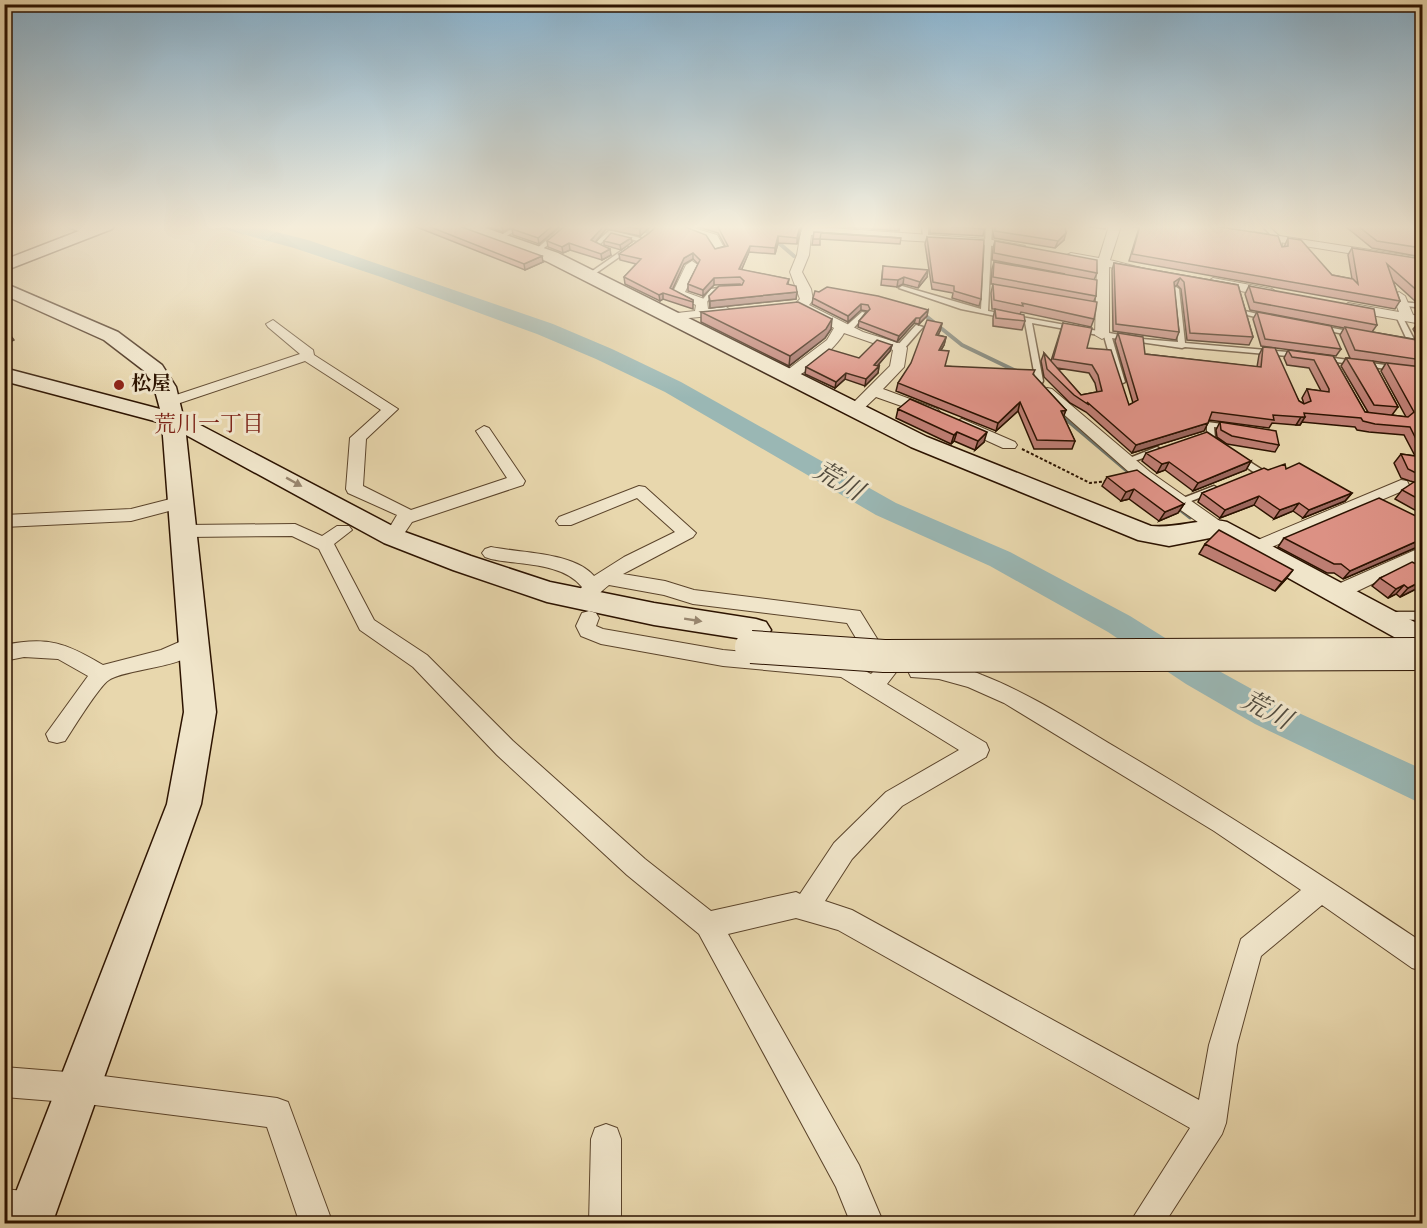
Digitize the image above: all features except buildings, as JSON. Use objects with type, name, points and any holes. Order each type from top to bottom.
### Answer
[{"type":"street","points":[[606,283],[918,442],[1147,534],[1169,537],[1218,528]]},
{"type":"street","points":[[683,283],[678,294],[702,309]]},
{"type":"street","points":[[802,283],[807,300],[795,305],[845,328],[900,348],[897,367],[854,411]]},
{"type":"street","points":[[1098,283],[1099,307],[1105,335]]},
{"type":"street","points":[[1215,283],[1239,291],[1284,295]]},
{"type":"street","points":[[4,288],[111,336],[155,369],[172,421],[184,517],[200,712],[184,804],[79,1088],[22,1212]]},
{"type":"street","points":[[1330,303],[1402,308],[1422,320]]},
{"type":"street","points":[[673,317],[702,309],[745,310]]},
{"type":"street","points":[[273,324],[308,353],[307,356],[390,409],[358,438],[354,489],[404,512],[400,527]]},
{"type":"street","points":[[787,377],[832,343],[845,328]]},
{"type":"street","points":[[4,385],[102,414],[172,421],[307,356]]},
{"type":"street","points":[[4,374],[172,421],[400,527],[547,592],[592,595],[753,639],[895,656],[1422,654]]},
{"type":"street","points":[[1039,381],[1059,404],[1144,476],[1218,528],[1422,638]]},
{"type":"street","points":[[874,391],[942,412],[1009,445]]},
{"type":"street","points":[[172,421],[226,465],[333,537],[367,625],[420,661],[513,756],[636,867],[708,925],[848,1176],[868,1224]]},
{"type":"street","points":[[400,527],[485,489],[518,481],[484,431]]},
{"type":"street","points":[[1254,548],[1406,486]]},
{"type":"street","points":[[565,521],[639,491],[687,533],[617,567],[592,595]]},
{"type":"street","points":[[1373,498],[1393,508]]},
{"type":"street","points":[[4,521],[131,515],[184,517],[295,530],[333,537],[399,556],[515,598],[592,595],[665,588],[693,597],[853,616],[880,678],[978,750],[894,799],[843,851],[806,908]]},
{"type":"street","points":[[491,553],[574,569],[587,577],[592,595],[586,626],[588,631],[601,636],[723,658],[800,667],[845,669],[880,678],[939,671],[973,680],[1012,697],[1223,823],[1422,958]]},
{"type":"street","points":[[1336,593],[1408,567],[1422,553]]},
{"type":"street","points":[[753,639],[1363,633],[1422,638]]},
{"type":"street","points":[[57,735],[101,674],[166,657],[193,644]]},
{"type":"street","points":[[4,653],[24,650],[62,651],[101,674]]},
{"type":"street","points":[[1145,1224],[1211,1123],[1223,1045],[1250,948],[1321,890]]},
{"type":"street","points":[[708,925],[796,905],[843,919],[1211,1123]]},
{"type":"street","points":[[4,1082],[79,1088],[277,1113],[317,1224]]},
{"type":"street","points":[[605,1224],[606,1139]]},
{"type":"lane","points":[[984,283],[984,312]]},
{"type":"lane","points":[[984,287],[995,289]]},
{"type":"lane","points":[[702,309],[716,288],[740,288]]},
{"type":"lane","points":[[902,288],[921,292],[958,308],[1105,335],[1182,346],[1256,350],[1370,363],[1422,372]]},
{"type":"lane","points":[[1176,289],[1182,346]]},
{"type":"lane","points":[[1242,304],[1248,322]]},
{"type":"lane","points":[[1393,342],[1413,345],[1402,308],[1422,306]]},
{"type":"lane","points":[[845,328],[864,313]]},
{"type":"lane","points":[[1245,313],[1277,320]]},
{"type":"lane","points":[[1028,320],[1039,381]]},
{"type":"lane","points":[[1309,326],[1362,336]]},
{"type":"lane","points":[[900,348],[919,327]]},
{"type":"lane","points":[[1330,330],[1335,340]]},
{"type":"lane","points":[[1105,335],[1122,388]]},
{"type":"lane","points":[[1253,341],[1256,350]]},
{"type":"lane","points":[[1340,350],[1344,360]]},
{"type":"lane","points":[[1275,352],[1280,362]]},
{"type":"lane","points":[[1331,359],[1336,368]]},
{"type":"lane","points":[[1370,363],[1375,373]]},
{"type":"lane","points":[[1240,429],[1210,424],[1208,437],[1258,471],[1247,476]]},
{"type":"lane","points":[[1126,461],[1171,446]]},
{"type":"lane","points":[[1181,502],[1225,485]]},
{"type":"lane","points":[[1379,616],[1422,616]]},
{"type":"path","points":[[1009,445],[1016,446],[1089,483],[1144,476]]},
{"type":"waterway","name":"荒川","points":[[417,283],[545,329],[673,387],[886,509],[1000,559],[1119,624],[1198,675],[1267,714],[1422,787]]},
{"type":"waterway","points":[[921,312],[962,345],[1018,372]]},
{"type":"waterway","points":[[1058,412],[1129,472]]},
{"type":"waterway","points":[[1181,510],[1190,517]]},
{"type":"place","name":"松屋","points":[[119,385]]},
{"type":"district","name":"荒川一丁目","points":[[209,425]]}]
